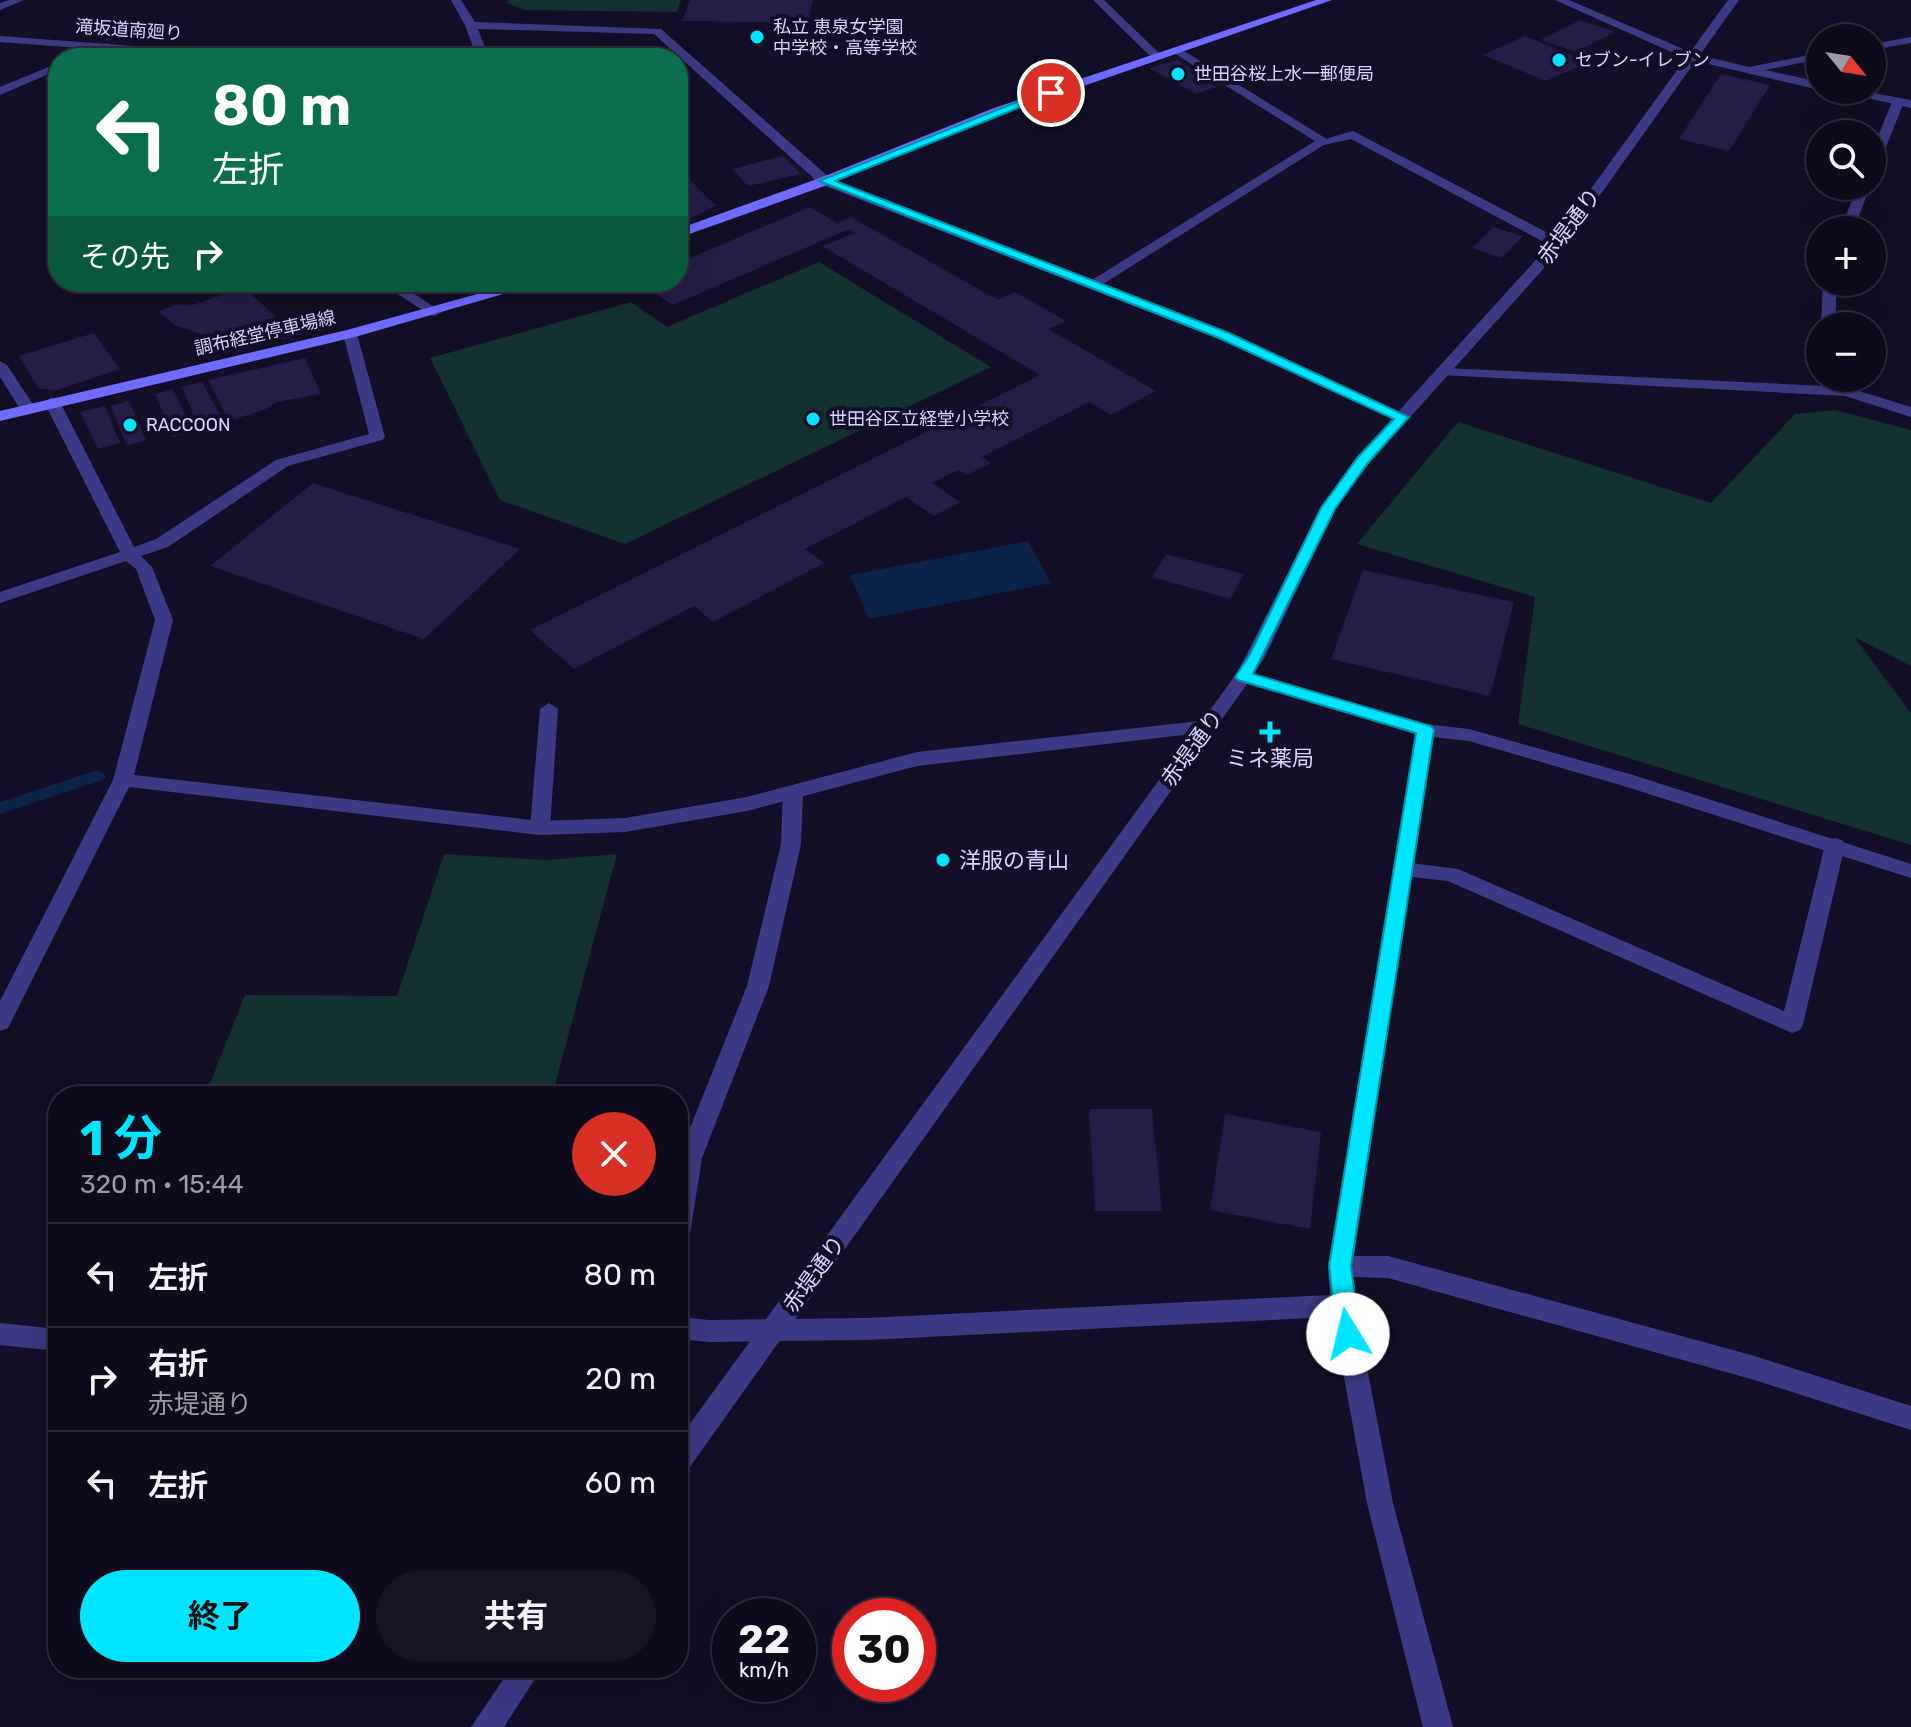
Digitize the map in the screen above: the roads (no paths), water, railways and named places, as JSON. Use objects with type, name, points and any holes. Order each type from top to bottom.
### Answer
[{"type":"main road","points":[[688,230],[825,181],[998,111],[1327,0]]},
{"type":"main road","name":"調布経堂停車場線","points":[[0,416],[350,334],[503,292]]},
{"type":"street","points":[[0,7],[19,0]]},
{"type":"street","points":[[456,0],[471,25],[479,48]]},
{"type":"street","points":[[1098,0],[1156,56]]},
{"type":"street","points":[[1560,0],[1691,57],[1806,83]]},
{"type":"street","name":"赤堤通り","points":[[688,1448],[1243,677],[1256,657],[1328,508],[1363,460],[1446,372],[1558,244],[1734,0]]},
{"type":"street","points":[[471,25],[657,31],[676,48]]},
{"type":"street","name":"滝坂道南廻り","points":[[0,39],[131,48]]},
{"type":"street","points":[[1886,44],[1911,40]]},
{"type":"street","points":[[101,48],[106,46]]},
{"type":"street","points":[[1175,50],[1324,141]]},
{"type":"street","points":[[688,59],[825,181],[1224,336],[1402,417]]},
{"type":"street","points":[[1745,71],[1806,59]]},
{"type":"street","points":[[0,91],[48,70]]},
{"type":"street","points":[[1886,139],[1904,103]]},
{"type":"street","points":[[1091,286],[1324,141],[1353,135],[1558,244]]},
{"type":"street","points":[[402,292],[435,312]]},
{"type":"street","points":[[0,598],[162,543],[282,463],[377,437],[350,334]]},
{"type":"street","points":[[0,365],[28,409]]},
{"type":"street","points":[[1446,372],[1806,384]]},
{"type":"street","points":[[1861,392],[1911,412]]},
{"type":"street","points":[[0,1022],[123,780],[164,620],[144,567],[130,555],[52,402]]},
{"type":"street","points":[[1243,677],[1425,730],[1484,739],[1911,871]]},
{"type":"street","points":[[540,828],[549,709]]},
{"type":"street","points":[[123,780],[540,828],[625,825],[747,804],[917,759],[1209,726]]},
{"type":"street","points":[[1425,730],[1340,1266],[1343,1305],[1380,1503],[1438,1727]]},
{"type":"street","points":[[688,1171],[690,1158],[758,986],[791,844],[793,792]]},
{"type":"street","points":[[1403,869],[1451,874],[1792,1024],[1835,845]]},
{"type":"street","points":[[1340,1266],[1388,1267],[1751,1367],[1911,1418]]},
{"type":"street","points":[[688,1328],[865,1329],[1343,1305]]},
{"type":"street","points":[[0,1334],[48,1339]]},
{"type":"street","points":[[486,1727],[521,1678]]},
{"type":"water","points":[[1028,541],[1051,583],[869,619],[850,575]]},
{"type":"waterway","points":[[0,808],[97,776]]},
{"type":"place","name":"私立 恵泉女学園 中学校・高等学校","points":[[757,37]]},
{"type":"place","name":"セブン-イレブン","points":[[1559,60]]},
{"type":"place","name":"世田谷桜上水一郵便局","points":[[1178,74]]},
{"type":"place","name":"世田谷区立経堂小学校","points":[[813,419]]},
{"type":"place","name":"RACCOON","points":[[130,425]]},
{"type":"place","name":"ミネ薬局","points":[[1270,732]]},
{"type":"place","name":"洋服の青山","points":[[943,860]]}]
